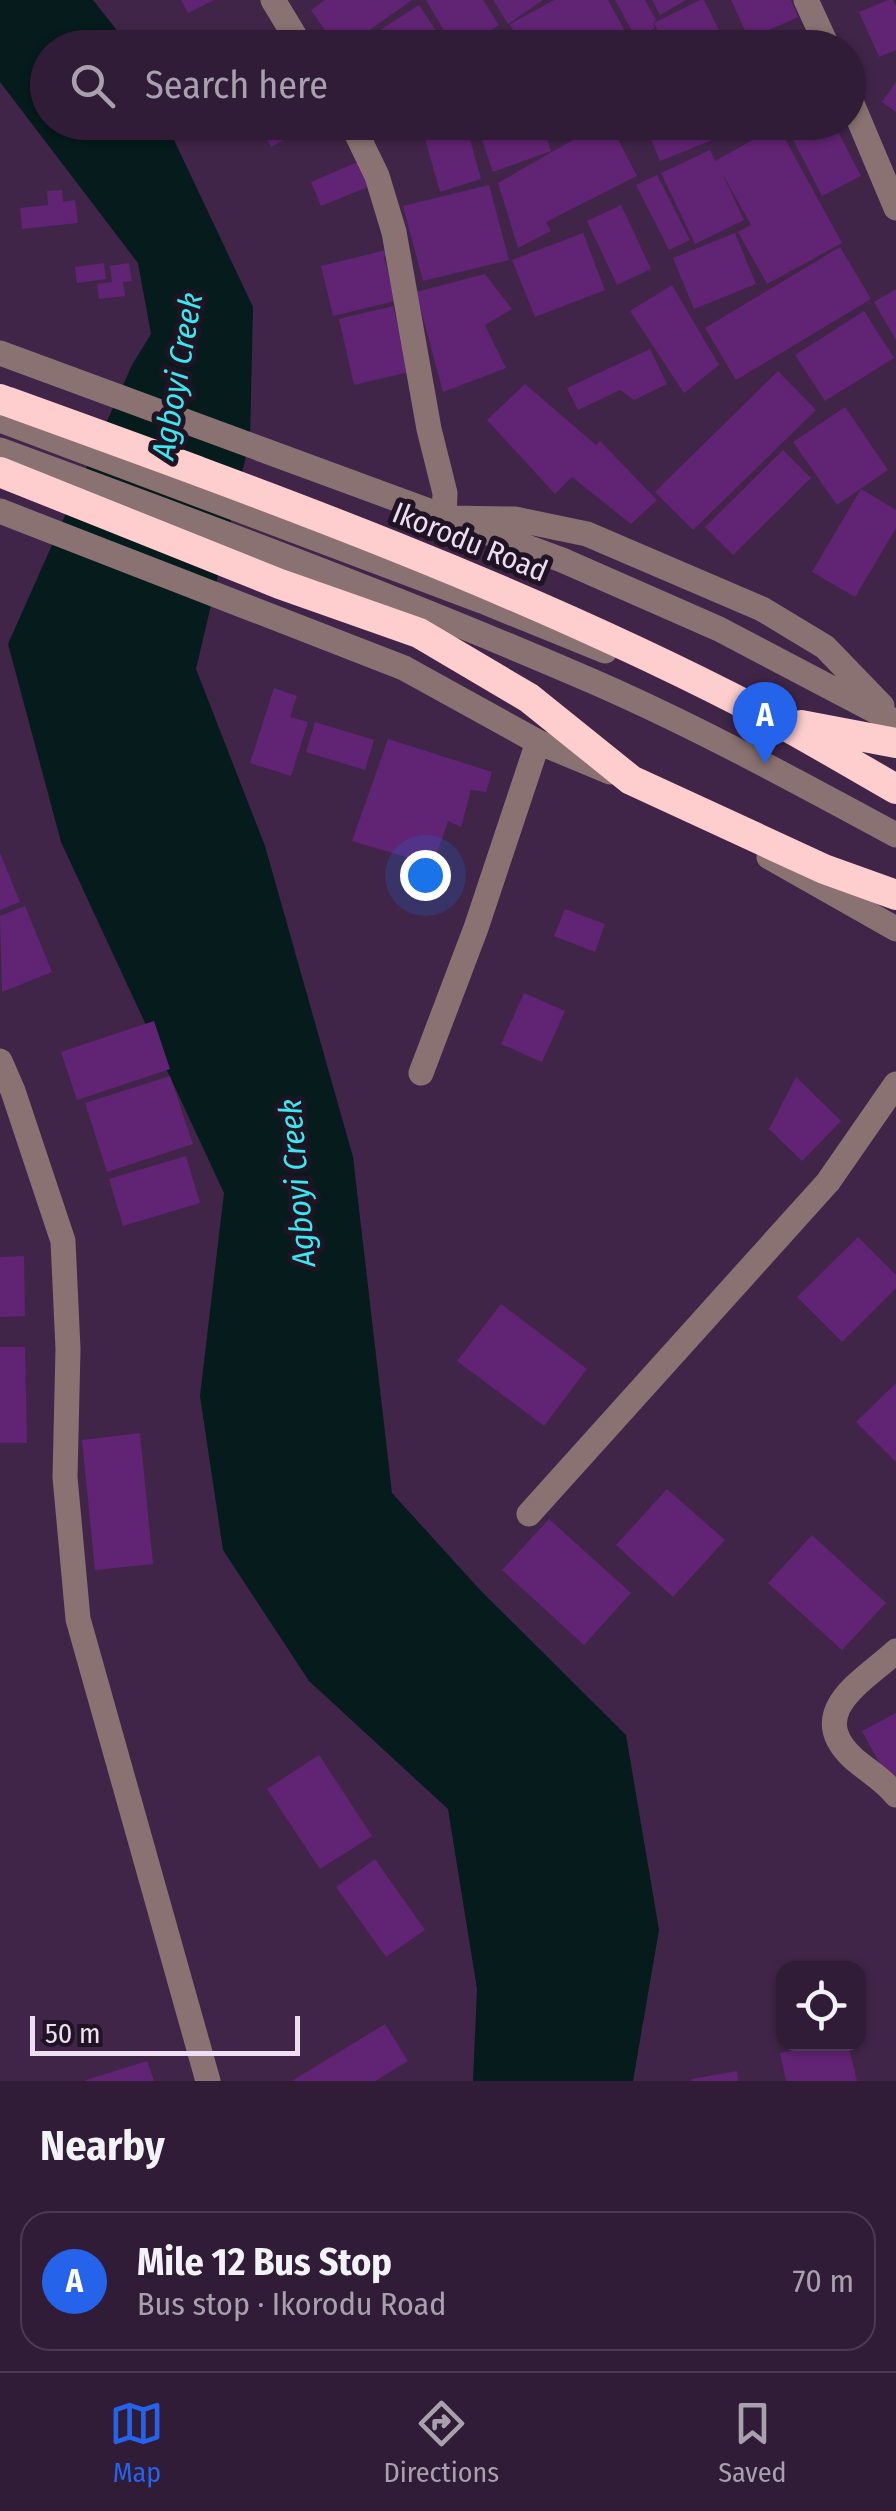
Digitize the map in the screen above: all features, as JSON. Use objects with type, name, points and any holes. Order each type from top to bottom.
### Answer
[{"type":"highway","name":"Ikorodu Road","points":[[0,398],[37,423],[305,525],[452,570],[776,721],[896,789]]},
{"type":"highway","points":[[10,465],[286,571],[419,633],[529,698],[631,780],[824,868],[896,895]]},
{"type":"highway","points":[[776,721],[896,742]]},
{"type":"street","points":[[272,0],[291,30]]},
{"type":"street","points":[[806,0],[820,30]]},
{"type":"street","points":[[866,137],[896,208]]},
{"type":"street","points":[[360,140],[377,176],[394,232],[429,428],[445,492],[444,518],[515,519],[587,534],[762,609],[825,647],[896,722]]},
{"type":"street","name":"Ikorodu Road","points":[[0,354],[562,560],[719,629],[896,722]]},
{"type":"street","points":[[0,420],[37,423]]},
{"type":"street","points":[[2,511],[404,668],[538,742],[631,780],[896,929]]},
{"type":"street","points":[[286,571],[587,679],[764,764],[896,835]]},
{"type":"street","points":[[421,1074],[476,928],[538,742]]},
{"type":"street","points":[[0,1061],[14,1091],[63,1241],[68,1348],[64,1476],[78,1620],[208,2081]]},
{"type":"street","points":[[528,1514],[828,1182],[896,1084]]},
{"type":"street","points":[[896,1651],[837,1704],[834,1722],[838,1740],[852,1757],[896,1794]]},
{"type":"water","points":[[0,0],[93,0],[117,30],[30,30],[30,121],[0,82]]},
{"type":"water","name":"Agboyi Creek","points":[[44,140],[174,140],[253,307],[250,439],[196,669],[265,846],[353,1157],[392,1493],[481,1591],[626,1735],[659,1930],[633,2081],[473,2081],[477,1989],[448,1809],[309,1681],[223,1550],[200,1396],[224,1193],[61,842],[8,644],[132,365],[151,334],[138,263]]},
{"type":"building","points":[[181,0],[214,0],[188,13]]},
{"type":"building","points":[[325,0],[412,0],[370,30],[325,30],[311,10]]},
{"type":"building","points":[[426,0],[483,0],[499,25],[491,30],[444,30]]},
{"type":"building","points":[[493,0],[543,0],[508,24]]},
{"type":"building","points":[[554,0],[608,0],[624,30],[513,30],[510,24]]},
{"type":"building","points":[[615,0],[645,0],[656,20],[651,30],[632,30]]},
{"type":"building","points":[[652,0],[686,0],[660,15]]},
{"type":"building","points":[[704,0],[719,30],[657,30],[654,23]]},
{"type":"building","points":[[731,0],[791,0],[798,17],[769,30],[745,30]]},
{"type":"building","points":[[888,0],[896,6],[896,50],[879,57],[859,12]]},
{"type":"building","points":[[419,5],[436,30],[380,30]]},
{"type":"building","points":[[896,82],[896,112],[882,102]]},
{"type":"building","points":[[425,140],[470,140],[481,179],[440,192]]},
{"type":"building","points":[[482,140],[547,140],[551,151],[493,172]]},
{"type":"building","points":[[573,140],[618,140],[637,176],[546,222],[551,231],[518,248],[498,183]]},
{"type":"building","points":[[651,140],[712,140],[660,161]]},
{"type":"building","points":[[753,140],[786,140],[842,243],[767,284],[738,232],[751,225],[722,173],[744,220],[695,244],[661,173],[710,150],[715,161]]},
{"type":"building","points":[[793,140],[842,140],[861,176],[822,196]]},
{"type":"building","points":[[362,160],[373,185],[321,206],[311,182]]},
{"type":"building","points":[[657,175],[690,240],[669,250],[636,185]]},
{"type":"building","points":[[489,185],[509,260],[423,281],[403,206]]},
{"type":"building","points":[[62,190],[63,202],[75,200],[78,223],[22,229],[20,208],[48,205],[47,191]]},
{"type":"building","points":[[621,205],[651,269],[617,285],[587,221]]},
{"type":"building","points":[[583,233],[605,290],[535,317],[512,260]]},
{"type":"building","points":[[735,233],[756,284],[694,309],[673,258]]},
{"type":"building","points":[[840,247],[871,299],[736,380],[705,328]]},
{"type":"building","points":[[390,249],[392,255],[384,257],[395,301],[333,316],[321,266]]},
{"type":"building","points":[[104,263],[106,279],[77,283],[75,267]]},
{"type":"building","points":[[129,263],[132,281],[123,282],[125,296],[99,299],[97,284],[112,282],[110,266]]},
{"type":"building","points":[[485,274],[512,309],[485,325],[506,368],[443,392],[416,292]]},
{"type":"building","points":[[672,285],[719,365],[684,393],[630,311]]},
{"type":"building","points":[[896,289],[896,340],[874,302]]},
{"type":"building","points":[[393,306],[409,372],[354,385],[339,319]]},
{"type":"building","points":[[864,311],[894,358],[825,401],[795,355]]},
{"type":"building","points":[[650,349],[667,384],[634,400],[620,390],[578,410],[567,388]]},
{"type":"building","points":[[778,371],[816,410],[693,530],[655,492]]},
{"type":"building","points":[[525,384],[596,445],[600,441],[657,500],[631,524],[572,477],[555,494],[487,420]]},
{"type":"building","points":[[845,407],[888,470],[837,505],[793,442]]},
{"type":"building","points":[[783,450],[811,478],[733,555],[705,527]]},
{"type":"building","points":[[861,489],[896,510],[896,528],[855,597],[812,572]]},
{"type":"building","points":[[274,688],[297,696],[290,717],[308,722],[291,776],[250,763]]},
{"type":"building","points":[[315,722],[374,740],[365,770],[306,752]]},
{"type":"building","points":[[388,739],[492,772],[486,792],[471,790],[461,827],[448,821],[433,865],[352,841]]},
{"type":"building","points":[[0,853],[20,902],[0,910]]},
{"type":"building","points":[[25,906],[52,972],[2,992],[0,916]]},
{"type":"building","points":[[565,909],[605,924],[595,952],[554,936]]},
{"type":"building","points":[[524,993],[565,1011],[542,1062],[501,1044]]},
{"type":"building","points":[[154,1021],[170,1069],[77,1100],[61,1052]]},
{"type":"building","points":[[170,1076],[193,1144],[107,1172],[85,1103]]},
{"type":"building","points":[[796,1077],[841,1121],[802,1161],[769,1129]]},
{"type":"building","points":[[186,1156],[200,1203],[123,1226],[109,1179]]},
{"type":"building","points":[[858,1237],[896,1275],[896,1288],[842,1342],[797,1297]]},
{"type":"building","points":[[24,1256],[25,1316],[0,1317],[0,1257]]},
{"type":"building","points":[[501,1304],[587,1369],[544,1426],[457,1361]]},
{"type":"building","points":[[0,1347],[25,1347],[27,1443],[0,1443]]},
{"type":"building","points":[[896,1383],[896,1462],[856,1422]]},
{"type":"building","points":[[140,1433],[153,1564],[95,1570],[82,1440]]},
{"type":"building","points":[[667,1489],[725,1540],[673,1597],[616,1545]]},
{"type":"building","points":[[549,1519],[631,1593],[584,1645],[502,1570]]},
{"type":"building","points":[[812,1535],[886,1603],[842,1650],[768,1583]]},
{"type":"building","points":[[896,1713],[896,1794],[862,1731]]},
{"type":"building","points":[[319,1755],[372,1836],[320,1869],[267,1789]]},
{"type":"building","points":[[375,1859],[425,1930],[386,1957],[336,1887]]},
{"type":"building","points":[[385,2024],[408,2061],[375,2081],[292,2081]]},
{"type":"building","points":[[850,2051],[857,2081],[786,2081],[780,2053]]},
{"type":"building","points":[[147,2061],[154,2081],[86,2081],[86,2080]]},
{"type":"building","points":[[737,2071],[738,2081],[692,2081],[692,2079]]},
{"type":"place","name":"Mile 12 Bus Stop","points":[[765,764]]}]
